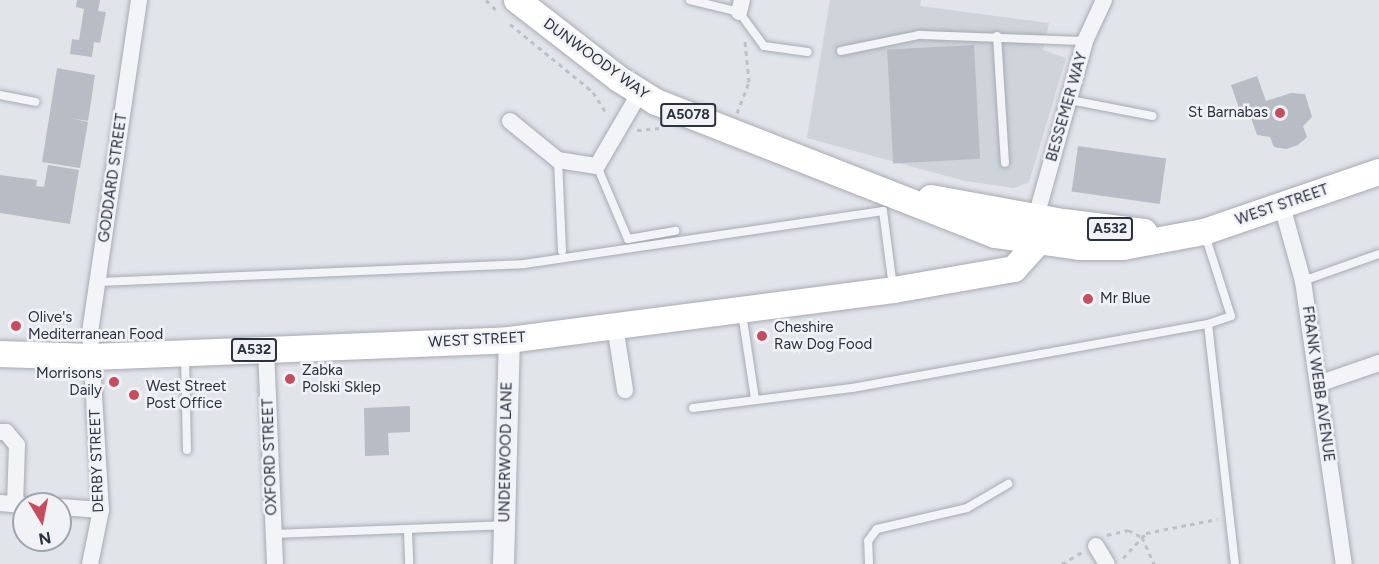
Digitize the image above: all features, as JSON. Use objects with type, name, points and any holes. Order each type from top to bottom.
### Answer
[{"type":"main road","name":"DUNWOODY WAY","points":[[517,0],[640,92],[729,131],[995,235]]},
{"type":"main road","name":"WEST STREET","points":[[998,209],[1037,229],[1124,247],[1194,233],[1282,206],[1379,172]]},
{"type":"main road","name":"DUNWOODY WAY","points":[[880,190],[998,209]]},
{"type":"main road","name":"WEST STREET","points":[[951,280],[979,260],[995,235],[1037,229]]},
{"type":"main road","name":"WEST STREET","points":[[0,354],[92,357],[509,340],[741,308],[894,290],[1014,269],[1037,229]]},
{"type":"street","name":"GODDARD STREET","points":[[92,357],[90,332],[139,0]]},
{"type":"street","name":"BESSEMER WAY","points":[[1037,229],[1085,41],[1104,0]]},
{"type":"street","points":[[510,121],[558,160],[597,166],[640,92]]},
{"type":"street","name":"FRANK WEBB AVENUE","points":[[1282,206],[1303,281],[1344,564]]},
{"type":"street","points":[[615,326],[625,390]]},
{"type":"street","name":"UNDERWOOD LANE","points":[[503,564],[509,340]]},
{"type":"street","name":"OXFORD STREET","points":[[266,349],[275,564]]},
{"type":"street","name":"DERBY STREET","points":[[90,564],[101,510],[92,357]]},
{"type":"street","points":[[1318,384],[1379,363]]},
{"type":"street","points":[[0,432],[6,432],[17,444],[14,492]]},
{"type":"street","points":[[72,508],[101,510]]},
{"type":"street","points":[[1096,546],[1107,564]]},
{"type":"lane","points":[[690,0],[743,12],[764,46],[808,52]]},
{"type":"lane","points":[[842,51],[919,35],[997,36],[1085,41]]},
{"type":"lane","points":[[997,36],[1005,163]]},
{"type":"lane","points":[[0,95],[35,102]]},
{"type":"lane","points":[[1070,100],[1152,117]]},
{"type":"lane","points":[[558,160],[562,251]]},
{"type":"lane","points":[[597,166],[628,239],[675,231]]},
{"type":"lane","points":[[97,282],[524,264],[883,211],[894,290]]},
{"type":"lane","points":[[693,408],[852,388],[1208,324],[1231,316],[1194,233]]},
{"type":"lane","points":[[1303,281],[1379,254]]},
{"type":"lane","points":[[741,308],[755,399]]},
{"type":"lane","points":[[1208,324],[1235,564]]},
{"type":"lane","points":[[185,353],[188,450]]},
{"type":"lane","points":[[869,564],[868,541],[876,529],[967,508],[1008,484]]},
{"type":"lane","points":[[273,534],[504,525]]},
{"type":"lane","points":[[408,530],[409,564]]},
{"type":"path","points":[[729,131],[749,82],[743,12]]},
{"type":"path","points":[[1118,564],[1146,533],[1229,517]]},
{"type":"path","points":[[1142,537],[1154,564]]},
{"type":"shaded area","points":[[830,0],[921,0],[920,6],[1049,23],[1043,50],[1066,58],[1029,182],[1014,188],[965,181],[807,138]]},
{"type":"building","points":[[77,0],[100,0],[98,11],[106,12],[100,43],[94,42],[92,57],[70,54],[72,39],[79,40],[84,9],[76,7]]},
{"type":"building","points":[[974,45],[980,159],[893,163],[887,50]]},
{"type":"building","points":[[57,68],[95,75],[88,121],[70,118],[88,122],[80,168],[42,162]]},
{"type":"building","name":"St Barnabas","points":[[1257,76],[1266,101],[1291,93],[1305,94],[1312,117],[1303,126],[1307,137],[1298,145],[1286,149],[1274,147],[1270,137],[1257,135],[1249,112],[1241,114],[1231,85]]},
{"type":"building","points":[[1078,146],[1166,158],[1160,204],[1072,192]]},
{"type":"building","points":[[48,165],[79,170],[70,224],[0,213],[0,175],[37,180],[36,186],[44,187]]},
{"type":"building","points":[[410,406],[410,432],[388,433],[389,455],[365,456],[364,408]]},
{"type":"place","name":"St Barnabas","points":[[1280,113]]},
{"type":"place","name":"Mr Blue","points":[[1088,299]]},
{"type":"place","name":"Olive's Mediterranean Food","points":[[16,326]]},
{"type":"place","name":"Cheshire Raw Dog Food","points":[[762,336]]},
{"type":"place","name":"Zabka Polski Sklep","points":[[290,379]]},
{"type":"place","name":"Morrisons Daily","points":[[114,382]]},
{"type":"place","name":"West Street Post Office","points":[[134,395]]}]
